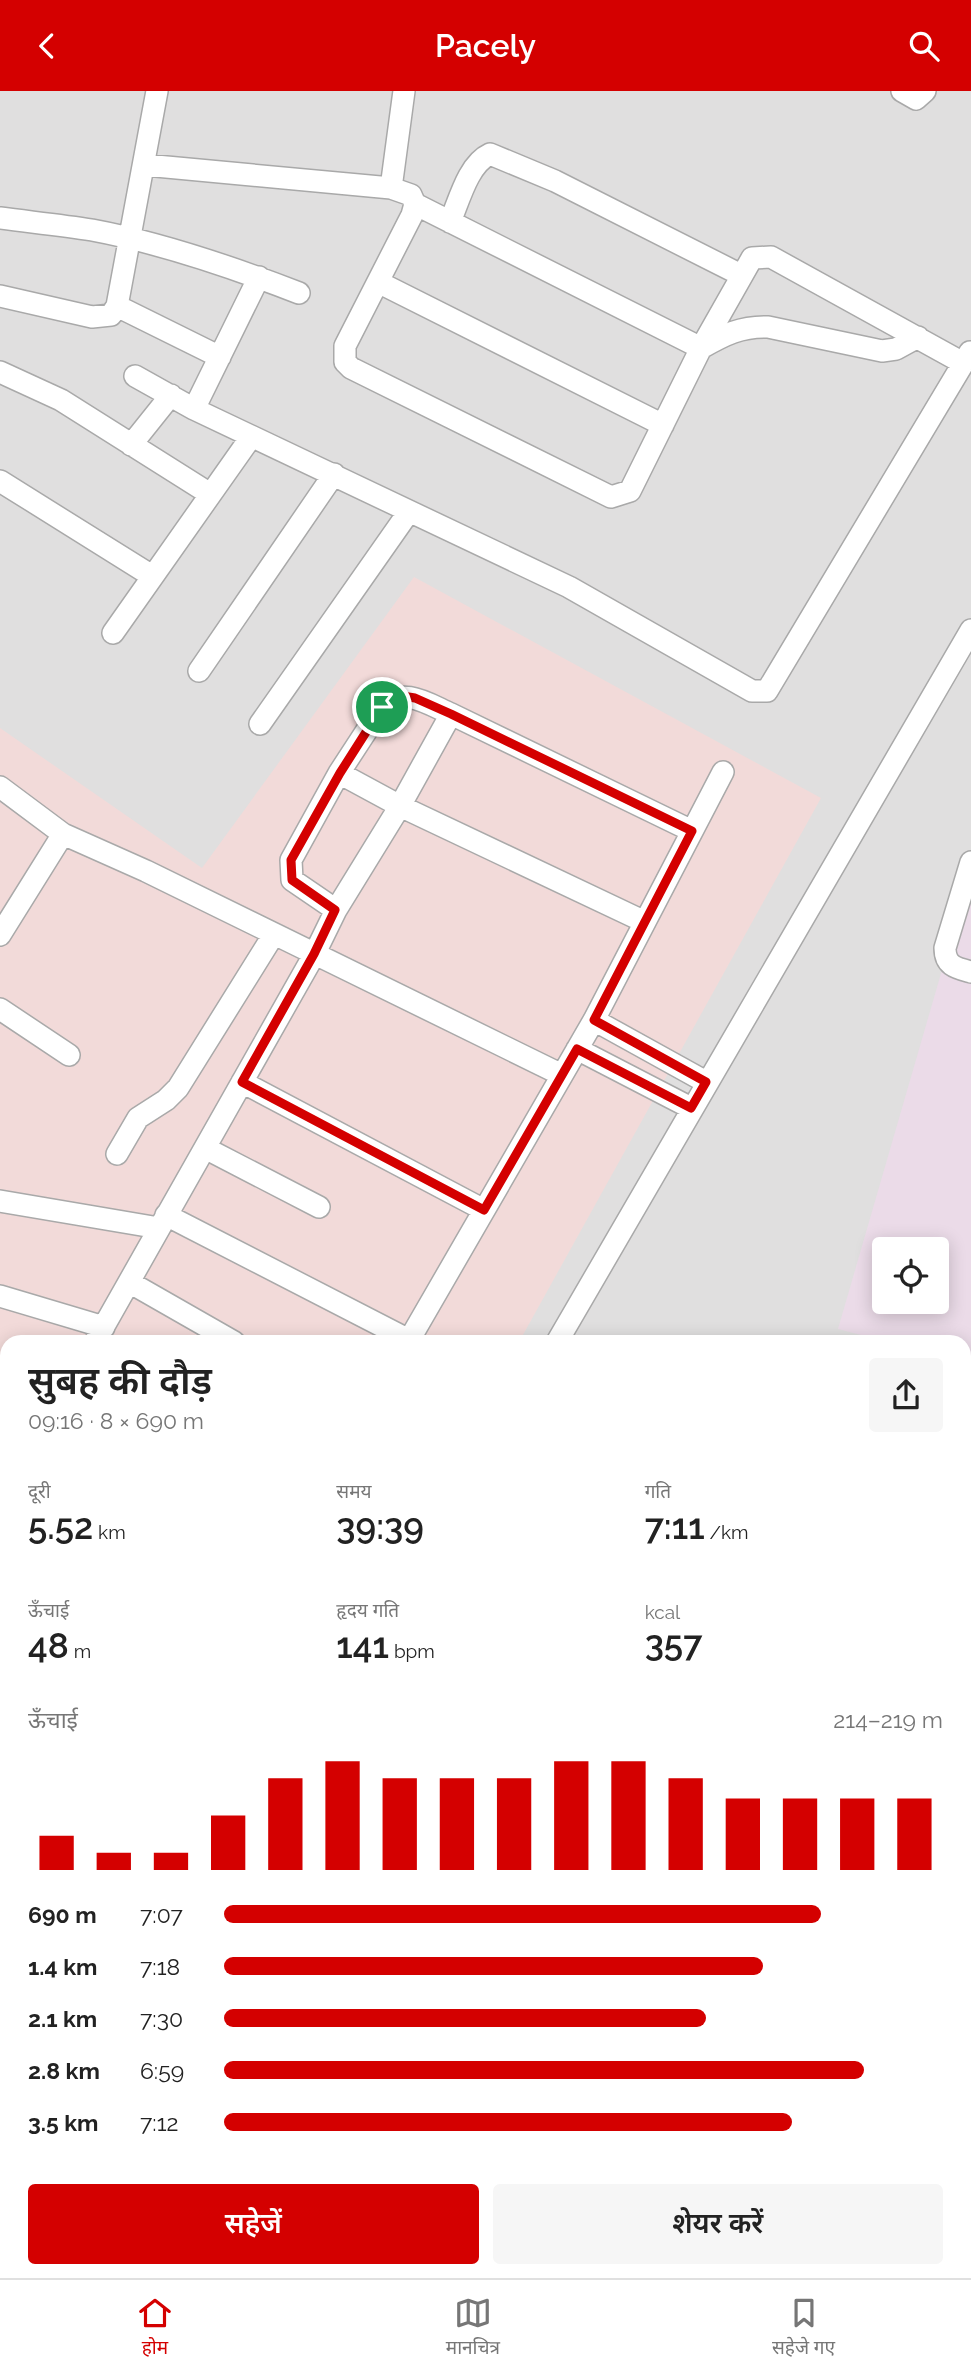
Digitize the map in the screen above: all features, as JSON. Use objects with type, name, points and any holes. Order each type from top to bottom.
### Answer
[{"type":"street","points":[[0,296],[102,318],[111,315],[117,306],[132,239],[157,91]]},
{"type":"street","points":[[391,188],[404,91]]},
{"type":"street","points":[[902,91],[916,99],[925,91]]},
{"type":"street","points":[[450,222],[473,169],[482,158],[490,155],[555,181],[741,275]]},
{"type":"street","points":[[145,165],[391,188],[411,195],[415,204],[701,348]]},
{"type":"street","points":[[135,376],[251,437],[569,587],[752,691],[767,691],[967,356],[918,337],[771,257],[760,255],[752,258],[701,348],[630,491],[611,497],[351,368],[344,355],[345,346],[415,204]]},
{"type":"street","points":[[0,218],[91,230],[132,239],[259,277],[299,293]]},
{"type":"street","points":[[194,409],[259,277]]},
{"type":"street","points":[[378,282],[663,425]]},
{"type":"street","points":[[117,306],[220,357]]},
{"type":"street","points":[[701,348],[732,331],[749,326],[768,327],[882,351],[896,349],[918,337]]},
{"type":"street","points":[[0,372],[61,400],[210,494]]},
{"type":"street","points":[[131,445],[171,395]]},
{"type":"street","points":[[113,633],[251,437]]},
{"type":"street","points":[[199,671],[334,474]]},
{"type":"street","points":[[0,481],[152,576]]},
{"type":"street","points":[[260,725],[408,513]]},
{"type":"street","points":[[561,1335],[971,631]]},
{"type":"street","points":[[335,910],[292,880],[289,871],[291,860],[340,773],[390,699],[415,698],[692,831]]},
{"type":"street","points":[[0,1296],[99,1334],[314,954],[335,910],[400,806],[451,714]]},
{"type":"street","points":[[411,1335],[594,1020],[723,772]]},
{"type":"street","points":[[340,773],[400,806],[645,922]]},
{"type":"street","points":[[0,787],[63,834],[562,1075]]},
{"type":"street","points":[[0,936],[63,834]]},
{"type":"street","points":[[971,862],[945,949],[945,959],[950,965],[971,972]]},
{"type":"street","points":[[117,1154],[138,1118],[178,1088],[274,934]]},
{"type":"street","points":[[0,1009],[69,1055]]},
{"type":"street","points":[[594,1020],[706,1082]]},
{"type":"street","points":[[577,1049],[691,1108]]},
{"type":"street","points":[[242,1082],[484,1210]]},
{"type":"street","points":[[205,1147],[319,1207]]},
{"type":"street","points":[[0,1201],[163,1221],[396,1335]]},
{"type":"street","points":[[129,1282],[222,1335]]},
{"type":"shaded area","points":[[0,91],[971,91],[971,1335],[0,1335]]},
{"type":"shaded area","points":[[414,577],[821,798],[523,1335],[0,1335],[0,728],[202,868]]},
{"type":"shaded area","points":[[971,870],[971,1335],[861,1335],[838,1329]]},
{"type":"route","points":[[402,696],[415,698],[692,831],[594,1020],[706,1082],[691,1108],[577,1049],[484,1210],[242,1082],[314,954],[335,910],[292,880],[289,871],[291,860],[340,773],[382,707],[390,699],[402,696]]}]
